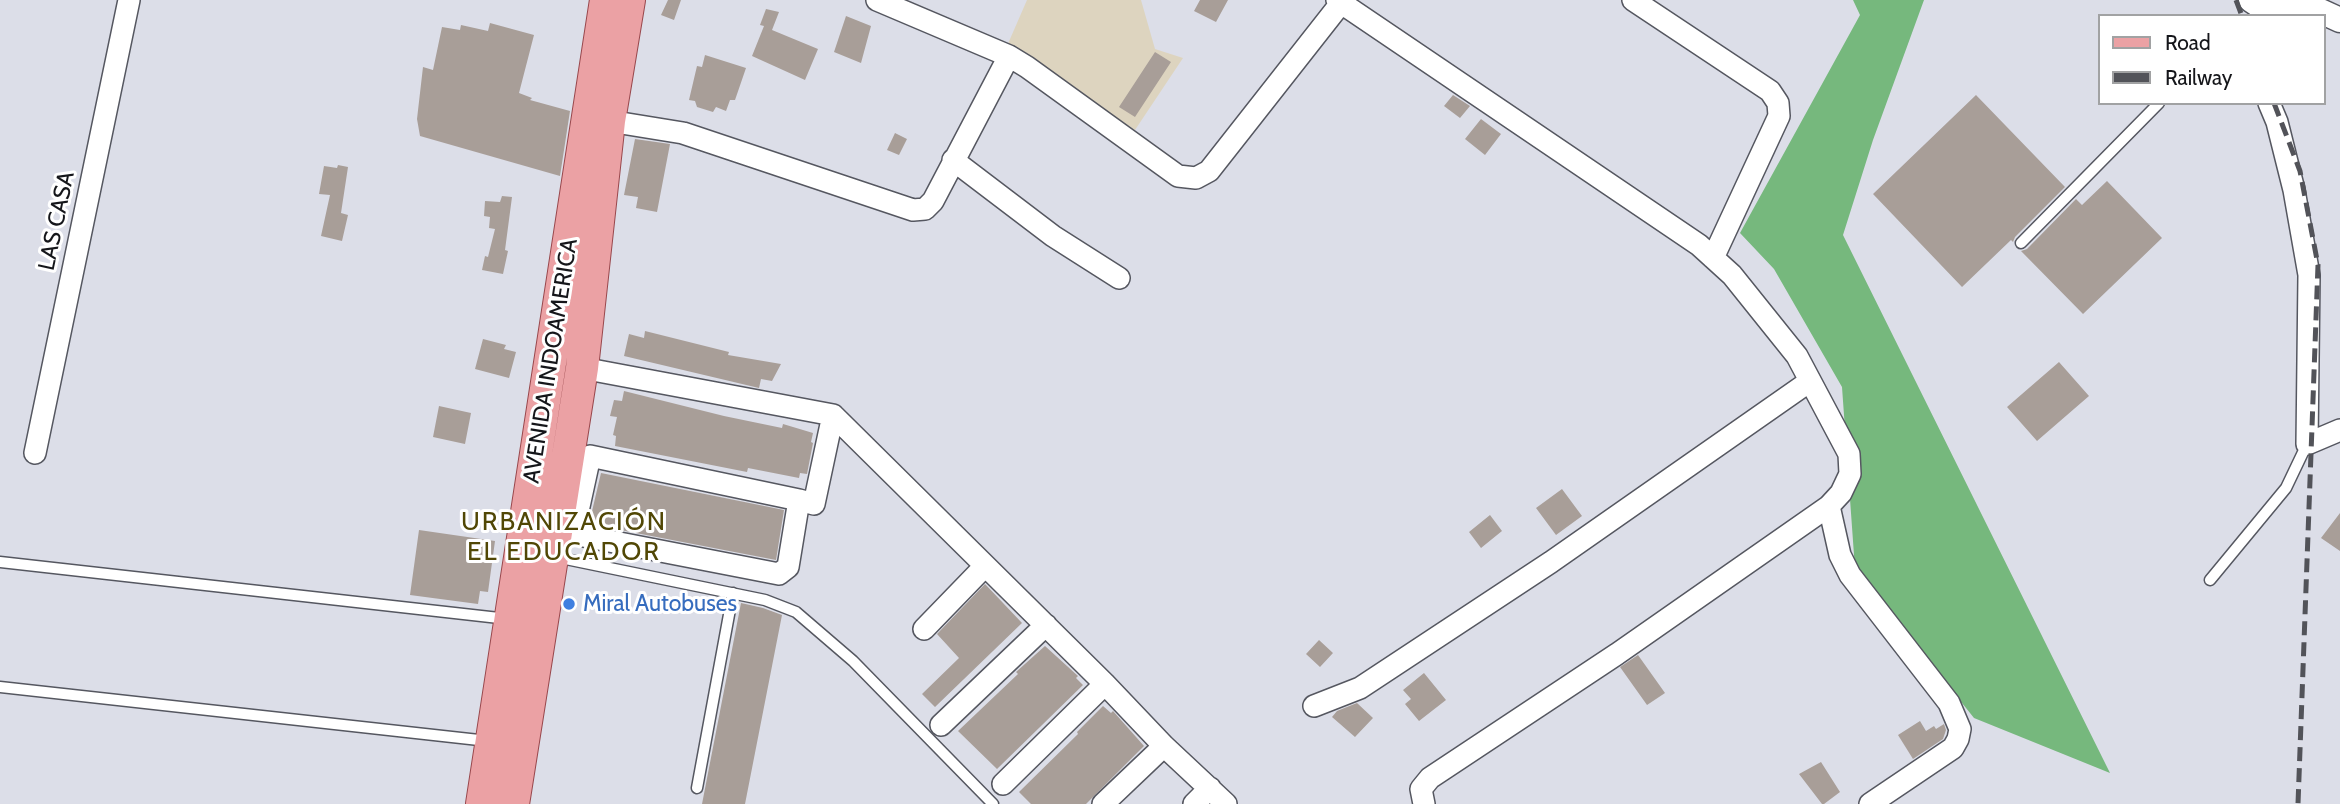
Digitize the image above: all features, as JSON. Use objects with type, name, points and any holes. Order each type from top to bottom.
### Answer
[{"type":"main road","name":"AVENIDA INDOAMERICA","points":[[482,804],[606,0]]},
{"type":"main road","name":"AVENIDA INDOAMERICA","points":[[513,804],[582,368],[610,121],[629,0]]},
{"type":"street","name":"LAS CASA","points":[[35,453],[130,0]]},
{"type":"street","points":[[877,0],[1027,66],[1178,176],[1196,178],[1209,172],[1339,1],[1699,245],[1732,275],[1797,356],[1849,454],[1850,474],[1841,493],[1829,506],[1617,654],[1430,778],[1422,789],[1424,804]]},
{"type":"street","points":[[1633,0],[1770,91],[1778,103],[1779,116],[1713,258]]},
{"type":"street","points":[[2250,6],[2272,9],[2308,2],[2340,20]]},
{"type":"street","points":[[610,121],[683,132],[912,210],[925,209],[933,201],[1009,56]]},
{"type":"street","points":[[2270,105],[2277,122],[2294,190],[2309,275],[2307,444],[2340,430]]},
{"type":"street","points":[[953,160],[1054,236],[1119,278]]},
{"type":"street","points":[[582,368],[834,415],[1164,746],[1226,804]]},
{"type":"street","points":[[1314,706],[1360,688],[1551,562],[1810,381]]},
{"type":"street","points":[[799,500],[788,567],[779,574],[573,534],[590,456],[799,500],[814,504],[834,415]]},
{"type":"street","points":[[1829,506],[1840,555],[1850,575],[1949,703],[1960,729],[1953,748],[1870,804]]},
{"type":"street","points":[[924,629],[985,566]]},
{"type":"street","points":[[941,725],[1046,625]]},
{"type":"street","points":[[1003,785],[1105,684]]},
{"type":"street","points":[[1104,804],[1164,746]]},
{"type":"street","points":[[1194,804],[1210,788]]},
{"type":"lane","points":[[2021,243],[2157,105]]},
{"type":"lane","points":[[2210,580],[2286,488],[2307,444]]},
{"type":"lane","points":[[552,556],[776,603],[804,617],[853,662],[993,804]]},
{"type":"lane","points":[[0,562],[512,619]]},
{"type":"lane","points":[[697,788],[733,593]]},
{"type":"lane","points":[[0,687],[492,741]]},
{"type":"shaded area","points":[[1027,0],[1141,0],[1155,49],[1183,58],[1135,130],[1007,46]]},
{"type":"green space","points":[[1853,0],[1924,0],[1873,140],[1843,235],[2110,773],[1974,718],[1855,569],[1842,387],[1774,269],[1740,233],[1860,15]]},
{"type":"building","points":[[668,0],[681,0],[674,20],[661,15]]},
{"type":"building","points":[[1200,0],[1228,0],[1216,22],[1194,11]]},
{"type":"building","points":[[766,9],[779,12],[772,30],[818,49],[805,80],[752,56],[764,26],[760,25]]},
{"type":"building","points":[[846,16],[871,26],[861,63],[834,52]]},
{"type":"building","points":[[490,23],[534,35],[519,93],[532,98],[530,100],[570,111],[560,176],[420,136],[417,119],[423,67],[433,70],[442,27],[460,30],[461,25],[488,31]]},
{"type":"building","points":[[1155,52],[1171,62],[1135,117],[1119,107]]},
{"type":"building","points":[[705,55],[746,68],[735,100],[730,100],[726,111],[716,107],[713,112],[697,107],[695,101],[689,100],[697,66],[702,67]]},
{"type":"building","points":[[1453,95],[1470,106],[1460,118],[1444,106]]},
{"type":"building","points":[[1976,95],[2065,187],[2013,242],[2011,240],[1962,287],[1873,194]]},
{"type":"building","points":[[1481,119],[1501,134],[1485,155],[1465,139]]},
{"type":"building","points":[[895,133],[907,139],[899,155],[887,150]]},
{"type":"building","points":[[635,139],[670,144],[657,212],[636,208],[638,197],[624,195]]},
{"type":"building","points":[[338,165],[348,167],[341,213],[348,215],[342,241],[321,236],[330,195],[319,194],[324,166],[337,168]]},
{"type":"building","points":[[2107,181],[2162,238],[2083,314],[2021,251],[2027,249],[2076,199],[2082,205]]},
{"type":"building","points":[[502,196],[512,197],[505,250],[508,251],[503,274],[482,270],[495,229],[489,228],[490,217],[484,216],[485,201],[500,202]]},
{"type":"building","points":[[645,331],[729,352],[728,355],[781,364],[772,381],[761,379],[759,388],[624,356],[629,334],[644,338]]},
{"type":"building","points":[[483,339],[506,345],[504,349],[516,352],[509,378],[475,369]]},
{"type":"building","points":[[2059,362],[2089,396],[2037,441],[2007,407]]},
{"type":"building","points":[[624,391],[724,416],[782,428],[783,424],[813,433],[807,474],[800,473],[799,478],[748,468],[747,472],[615,446],[616,436],[613,435],[617,417],[610,416],[614,400],[622,401]]},
{"type":"building","points":[[439,406],[471,413],[465,444],[433,437]]},
{"type":"building","points":[[601,473],[784,510],[776,560],[589,524]]},
{"type":"building","points":[[1562,489],[1582,516],[1556,535],[1536,508]]},
{"type":"building","points":[[2340,513],[2340,551],[2321,538]]},
{"type":"building","points":[[1490,515],[1502,531],[1481,548],[1469,532]]},
{"type":"building","points":[[419,530],[495,541],[488,592],[480,591],[478,604],[410,595]]},
{"type":"building","points":[[985,584],[1022,623],[935,707],[922,694],[959,658],[937,634]]},
{"type":"building","points":[[741,603],[782,615],[745,804],[702,804]]},
{"type":"building","points":[[1319,640],[1333,653],[1320,667],[1306,654]]},
{"type":"building","points":[[1045,646],[1078,676],[1076,678],[1083,685],[997,769],[958,731]]},
{"type":"building","points":[[1638,655],[1665,693],[1647,705],[1620,667]]},
{"type":"building","points":[[1424,673],[1446,700],[1419,721],[1405,704],[1411,699],[1403,690]]},
{"type":"building","points":[[1357,703],[1373,718],[1355,737],[1332,717],[1337,711]]},
{"type":"building","points":[[1103,706],[1111,713],[1113,711],[1144,746],[1086,804],[1031,804],[1019,792]]},
{"type":"building","points":[[1920,721],[1926,731],[1944,724],[1946,730],[1943,739],[1913,759],[1898,735]]},
{"type":"building","points":[[1821,762],[1840,792],[1824,804],[1799,774]]},
{"type":"railway","points":[[2236,0],[2241,14]]},
{"type":"railway","points":[[2275,105],[2300,171],[2318,265],[2298,804]]},
{"type":"place","name":"Miral Autobuses","points":[[569,604]]},
{"type":"district","name":"URBANIZACIÓN EL EDUCADOR","points":[[564,537]]}]
